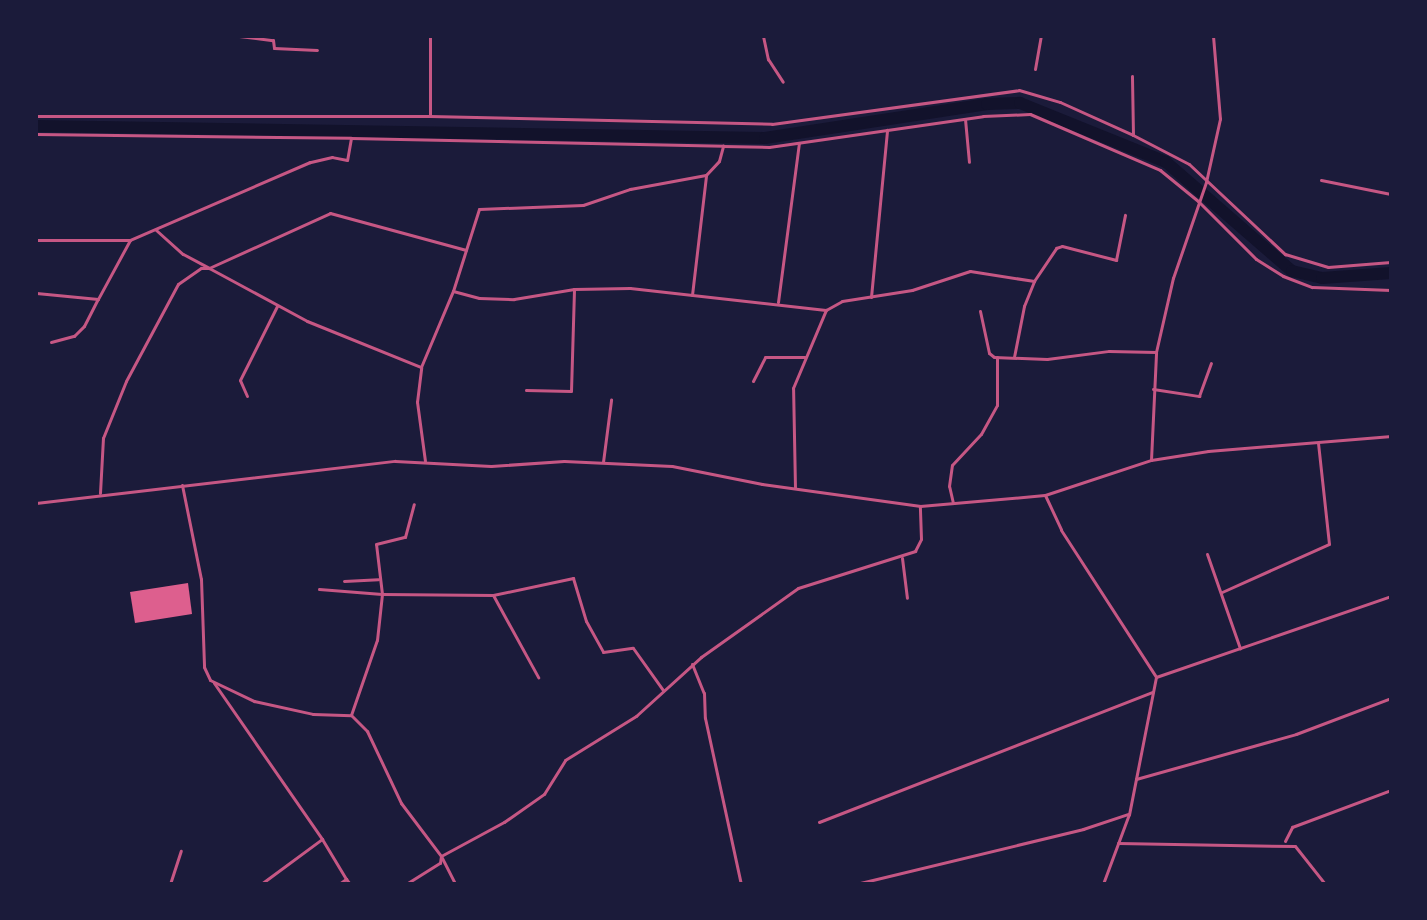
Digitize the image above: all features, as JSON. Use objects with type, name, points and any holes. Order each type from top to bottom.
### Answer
[{"type":"street","points":[[239,36],[273,40],[274,48],[316,50]]},
{"type":"street","points":[[430,36],[430,116]]},
{"type":"street","points":[[763,36],[768,59],[783,82]]},
{"type":"street","points":[[1035,69],[1041,36]]},
{"type":"street","points":[[1151,460],[1156,352],[1173,278],[1206,182],[1220,118],[1213,36]]},
{"type":"street","points":[[1132,76],[1133,135]]},
{"type":"street","points":[[36,116],[430,116],[772,124],[1019,90],[1050,98],[1133,135],[1189,164],[1206,182],[1294,259],[1328,267],[1391,262]]},
{"type":"street","points":[[36,134],[723,146],[799,142],[965,119],[1030,114],[1160,170],[1198,201],[1257,259],[1283,276],[1312,287],[1391,290]]},
{"type":"street","points":[[965,119],[969,162]]},
{"type":"street","points":[[871,297],[887,130]]},
{"type":"street","points":[[36,240],[130,240],[310,162],[332,157],[346,160],[351,138]]},
{"type":"street","points":[[778,302],[799,142]]},
{"type":"street","points":[[425,461],[417,402],[421,368],[453,291],[476,213],[484,207],[583,205],[630,189],[705,175],[719,161],[723,146]]},
{"type":"street","points":[[692,294],[705,175]]},
{"type":"street","points":[[1321,180],[1391,194]]},
{"type":"street","points":[[100,493],[103,438],[126,381],[178,284],[185,276],[208,268],[330,213],[466,250]]},
{"type":"street","points":[[1014,357],[1024,306],[1034,280],[1059,246],[1116,260],[1125,215]]},
{"type":"street","points":[[156,230],[183,254],[277,306],[421,368]]},
{"type":"street","points":[[51,342],[74,336],[84,326],[130,240]]},
{"type":"street","points":[[453,291],[479,298],[514,299],[574,289],[630,288],[778,302],[826,309],[843,301],[912,290],[970,271],[1034,280]]},
{"type":"street","points":[[526,390],[571,390],[574,289]]},
{"type":"street","points":[[36,293],[98,299]]},
{"type":"street","points":[[247,396],[240,380],[277,306]]},
{"type":"street","points":[[795,488],[793,388],[826,309]]},
{"type":"street","points":[[980,311],[989,353],[997,357],[1047,359],[1128,349],[1156,352]]},
{"type":"street","points":[[753,381],[765,357],[805,357]]},
{"type":"street","points":[[953,504],[949,486],[952,465],[981,434],[997,405],[997,357]]},
{"type":"street","points":[[1153,389],[1199,396],[1211,363]]},
{"type":"street","points":[[603,462],[611,400]]},
{"type":"street","points":[[36,503],[100,493],[362,464],[425,461],[491,466],[603,462],[672,466],[795,488],[920,506],[1045,495],[1151,460],[1208,451],[1391,436]]},
{"type":"street","points":[[1222,592],[1329,544],[1318,443]]},
{"type":"street","points":[[182,485],[201,579],[204,667],[322,839],[350,884]]},
{"type":"street","points":[[1045,495],[1061,530],[1156,677],[1129,814],[1103,884]]},
{"type":"street","points":[[351,715],[377,640],[382,594],[376,544],[405,537],[414,504]]},
{"type":"street","points":[[441,856],[504,822],[543,794],[565,760],[636,716],[692,664],[806,584],[902,557],[919,547],[920,506]]},
{"type":"street","points":[[1207,554],[1240,648]]},
{"type":"street","points":[[902,557],[907,598]]},
{"type":"street","points":[[344,581],[379,579]]},
{"type":"street","points":[[319,589],[382,594],[493,595],[538,583],[575,579],[586,621],[603,652],[633,648],[663,690]]},
{"type":"street","points":[[493,595],[538,677]]},
{"type":"street","points":[[1156,677],[1391,596]]},
{"type":"street","points":[[692,664],[704,693],[705,718],[741,884]]},
{"type":"street","points":[[213,682],[254,701],[313,714],[351,715],[366,731],[401,803],[441,856],[455,884]]},
{"type":"street","points":[[819,822],[1153,692]]},
{"type":"street","points":[[1136,779],[1296,734],[1391,698]]},
{"type":"street","points":[[1285,841],[1292,827],[1391,790]]},
{"type":"street","points":[[856,884],[1083,829],[1129,814]]},
{"type":"street","points":[[261,884],[322,839]]},
{"type":"street","points":[[1118,843],[1295,846],[1326,884]]},
{"type":"street","points":[[170,884],[181,850]]},
{"type":"street","points":[[406,884],[440,863],[441,856]]},
{"type":"street","points":[[339,884],[346,879]]},
{"type":"building","points":[[188,583],[192,614],[135,623],[130,592]]},
{"type":"waterway","points":[[36,126],[765,138],[987,104],[1020,103],[1166,162],[1292,271],[1322,278],[1391,273]]}]
